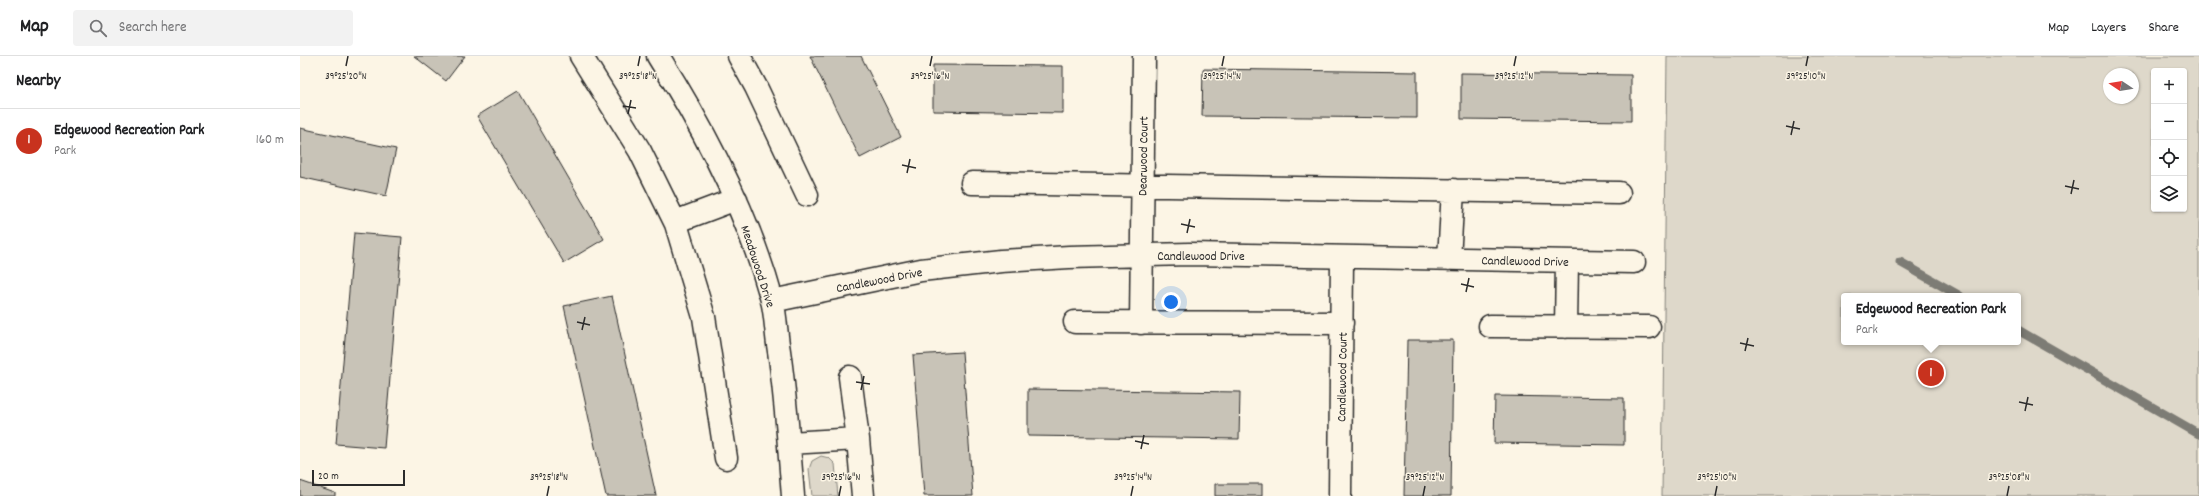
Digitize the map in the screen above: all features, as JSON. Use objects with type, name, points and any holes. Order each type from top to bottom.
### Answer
[{"type":"street","points":[[581,56],[640,151],[675,222],[704,317],[726,458]]},
{"type":"street","name":"Meadowood Drive","points":[[658,56],[687,102],[736,199],[754,244],[772,301],[787,409],[793,496]]},
{"type":"street","points":[[739,56],[756,87],[807,195]]},
{"type":"street","name":"Dearwood Court","points":[[1141,323],[1144,56]]},
{"type":"street","points":[[972,183],[1142,184],[1619,193]]},
{"type":"street","points":[[1449,259],[1452,190]]},
{"type":"street","points":[[675,222],[736,199]]},
{"type":"street","name":"Candlewood Drive","points":[[772,301],[921,270],[1054,258],[1142,255],[1634,262]]},
{"type":"street","name":"Candlewood Court","points":[[1340,496],[1342,257]]},
{"type":"street","points":[[1566,327],[1567,260]]},
{"type":"street","points":[[1075,322],[1342,323]]},
{"type":"street","points":[[1490,326],[1649,327]]},
{"type":"street","points":[[850,377],[858,439],[863,496]]},
{"type":"street","points":[[789,443],[858,439]]},
{"type":"shaded area","points":[[1667,56],[2199,56],[2199,496],[1662,496]]},
{"type":"shaded area","points":[[821,456],[829,458],[835,464],[838,496],[812,496],[809,469],[812,461]]},
{"type":"building","points":[[414,56],[465,56],[446,81]]},
{"type":"building","points":[[810,56],[861,56],[901,137],[860,158]]},
{"type":"building","points":[[933,65],[1063,66],[1063,113],[933,111]]},
{"type":"building","points":[[1203,69],[1417,72],[1417,118],[1202,116]]},
{"type":"building","points":[[1461,73],[1631,75],[1631,121],[1461,119]]},
{"type":"building","points":[[518,91],[604,239],[564,263],[477,116]]},
{"type":"building","points":[[300,128],[396,149],[386,196],[300,177]]},
{"type":"building","points":[[354,233],[402,237],[384,448],[336,444]]},
{"type":"building","points":[[612,296],[656,496],[606,496],[564,306]]},
{"type":"building","points":[[1407,340],[1453,340],[1451,496],[1404,496]]},
{"type":"building","points":[[962,352],[973,496],[924,496],[913,355]]},
{"type":"building","points":[[1028,389],[1240,392],[1239,439],[1028,436]]},
{"type":"building","points":[[1495,396],[1624,398],[1624,445],[1494,443]]},
{"type":"building","points":[[300,481],[335,493],[335,496],[300,496]]},
{"type":"building","points":[[1215,484],[1262,484],[1262,496],[1215,496]]},
{"type":"waterway","points":[[1900,262],[1955,293]]},
{"type":"waterway","points":[[2021,332],[2199,434]]},
{"type":"place","name":"Edgewood Recreation Park","points":[[1931,373]]}]
